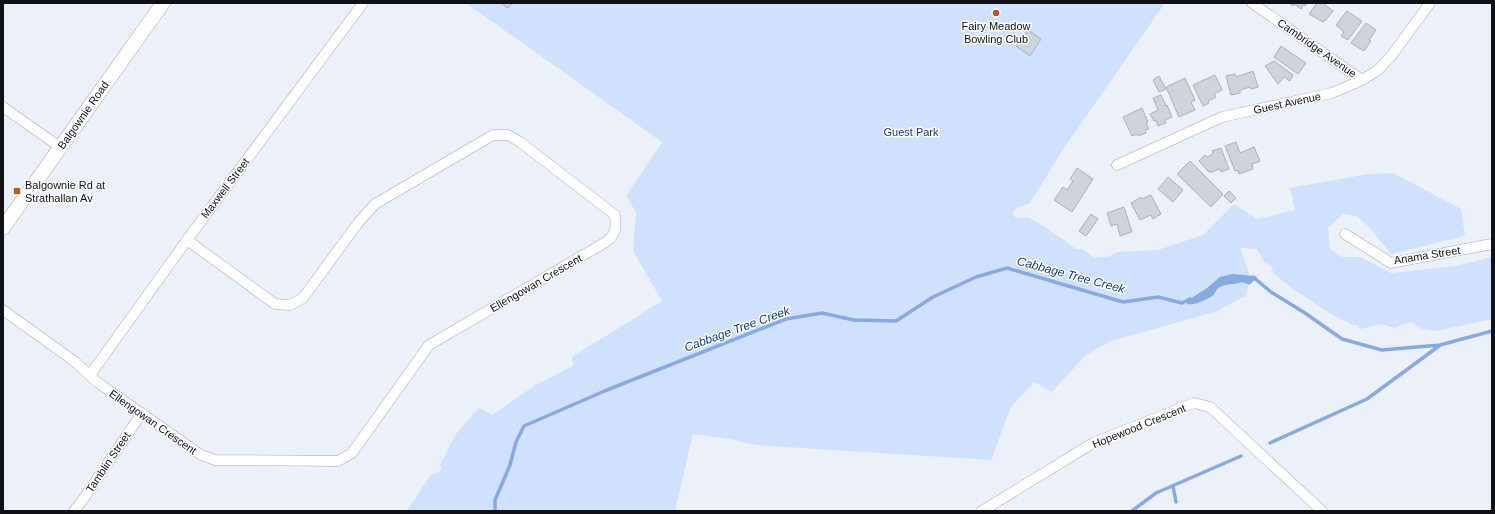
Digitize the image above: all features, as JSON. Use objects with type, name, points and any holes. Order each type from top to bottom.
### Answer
[{"type":"main road","name":"Balgownie Road","points":[[3,228],[162,3]]},
{"type":"street","name":"Maxwell Street","points":[[90,375],[187,240],[363,3]]},
{"type":"street","name":"Cambridge Avenue","points":[[1252,3],[1362,80]]},
{"type":"street","name":"Guest Avenue","points":[[1117,166],[1222,117],[1332,93],[1362,80],[1378,70],[1392,55],[1430,3]]},
{"type":"street","points":[[3,107],[60,147]]},
{"type":"street","name":"Ellengowan Crescent","points":[[3,310],[74,361],[97,382],[201,455],[216,460],[338,461],[352,453],[429,345],[606,242],[614,236],[616,227],[615,215],[520,142],[508,135],[493,135],[375,204],[358,222],[303,298],[290,305],[275,304],[187,240]]},
{"type":"street","name":"Anama Street","points":[[1345,234],[1391,262],[1492,244]]},
{"type":"street","name":"Hopewood Crescent","points":[[982,511],[1094,443],[1194,404],[1210,408],[1322,511]]},
{"type":"street","name":"Tamblin Street","points":[[74,511],[142,413]]},
{"type":"green space","name":"Guest Park","points":[[466,3],[1165,3],[1064,148],[1030,203],[1015,209],[1013,215],[1016,218],[1028,217],[1076,249],[1082,249],[1095,258],[1111,256],[1116,252],[1158,250],[1203,235],[1234,204],[1257,219],[1295,210],[1290,188],[1368,174],[1393,173],[1461,209],[1465,236],[1391,254],[1369,227],[1357,216],[1343,214],[1328,228],[1330,249],[1342,257],[1360,257],[1391,273],[1455,266],[1492,257],[1492,319],[1436,331],[1422,329],[1410,322],[1395,328],[1381,324],[1361,329],[1357,325],[1353,325],[1329,313],[1290,287],[1273,273],[1272,267],[1264,262],[1257,249],[1240,248],[1249,272],[1247,295],[1215,312],[1111,341],[1086,355],[1052,392],[1034,382],[1011,407],[991,460],[756,445],[729,439],[693,434],[675,511],[407,511],[430,476],[442,470],[440,465],[455,435],[479,408],[492,415],[534,386],[573,366],[572,357],[662,301],[633,251],[636,212],[626,196],[662,142]]},
{"type":"water","points":[[1232,274],[1256,276],[1257,278],[1249,285],[1241,282],[1224,285],[1217,289],[1214,295],[1197,303],[1187,304],[1187,301],[1207,288],[1220,277]]},
{"type":"building","points":[[501,3],[512,3],[508,8]]},
{"type":"building","points":[[1289,3],[1307,3],[1305,6],[1304,4],[1301,9],[1294,4],[1293,6]]},
{"type":"building","points":[[1317,3],[1325,3],[1324,4],[1333,11],[1323,22],[1309,14]]},
{"type":"building","points":[[1347,11],[1362,21],[1348,40],[1341,36],[1344,32],[1336,25]]},
{"type":"building","points":[[1366,23],[1376,30],[1364,51],[1351,43]]},
{"type":"building","points":[[1028,30],[1041,39],[1030,56],[1016,46]]},
{"type":"building","points":[[1281,46],[1306,63],[1298,74],[1274,57]]},
{"type":"building","points":[[1274,61],[1293,75],[1290,81],[1284,77],[1278,84],[1265,66]]},
{"type":"building","points":[[1253,71],[1258,87],[1251,89],[1250,87],[1240,90],[1240,93],[1231,95],[1226,76],[1235,74],[1236,77]]},
{"type":"building","points":[[1215,75],[1222,90],[1214,94],[1216,97],[1208,101],[1209,103],[1203,106],[1193,85]]},
{"type":"building","points":[[1159,76],[1166,89],[1159,92],[1153,80]]},
{"type":"building","points":[[1185,78],[1195,100],[1191,102],[1195,110],[1179,117],[1166,87]]},
{"type":"building","points":[[1161,95],[1172,117],[1165,120],[1166,123],[1158,126],[1156,120],[1154,121],[1150,114],[1158,110],[1153,98]]},
{"type":"building","points":[[1142,108],[1148,122],[1146,123],[1149,129],[1145,130],[1146,133],[1138,136],[1137,134],[1132,136],[1123,117]]},
{"type":"building","points":[[1236,142],[1240,153],[1254,147],[1260,161],[1252,164],[1253,169],[1239,174],[1238,170],[1235,171],[1225,146]]},
{"type":"building","points":[[1221,148],[1229,169],[1221,172],[1219,169],[1209,172],[1199,161],[1205,155],[1207,157],[1213,154],[1212,151]]},
{"type":"building","points":[[1190,161],[1223,194],[1211,207],[1177,174]]},
{"type":"building","points":[[1077,168],[1093,179],[1072,212],[1054,200],[1063,187],[1067,190],[1073,181],[1070,179]]},
{"type":"building","points":[[1168,177],[1183,190],[1173,202],[1158,189]]},
{"type":"building","points":[[1229,191],[1236,198],[1231,203],[1224,196]]},
{"type":"building","points":[[1151,195],[1161,214],[1153,219],[1151,215],[1140,220],[1131,203],[1141,197],[1142,199]]},
{"type":"building","points":[[1124,207],[1132,232],[1120,236],[1117,224],[1111,226],[1107,213]]},
{"type":"building","points":[[1091,214],[1098,219],[1086,236],[1079,231]]},
{"type":"waterway","name":"Cabbage Tree Creek","points":[[495,511],[495,500],[510,465],[516,442],[524,426],[607,390],[786,319],[822,313],[854,320],[896,321],[933,297],[976,277],[1007,268],[1123,302],[1158,297],[1182,303],[1190,299]]},
{"type":"waterway","name":"Cabbage Tree Creek","points":[[1253,277],[1271,292],[1305,313],[1342,339],[1382,350],[1440,345],[1492,331]]},
{"type":"waterway","points":[[1270,443],[1367,399],[1439,346]]},
{"type":"waterway","points":[[1132,511],[1156,493],[1241,456]]},
{"type":"waterway","name":"Cabbage Tree Creek","points":[[1173,486],[1176,502]]},
{"type":"place","name":"Fairy Meadow Bowling Club","points":[[996,13]]},
{"type":"place","name":"Balgownie Rd at Strathallan Av","points":[[17,191]]}]
